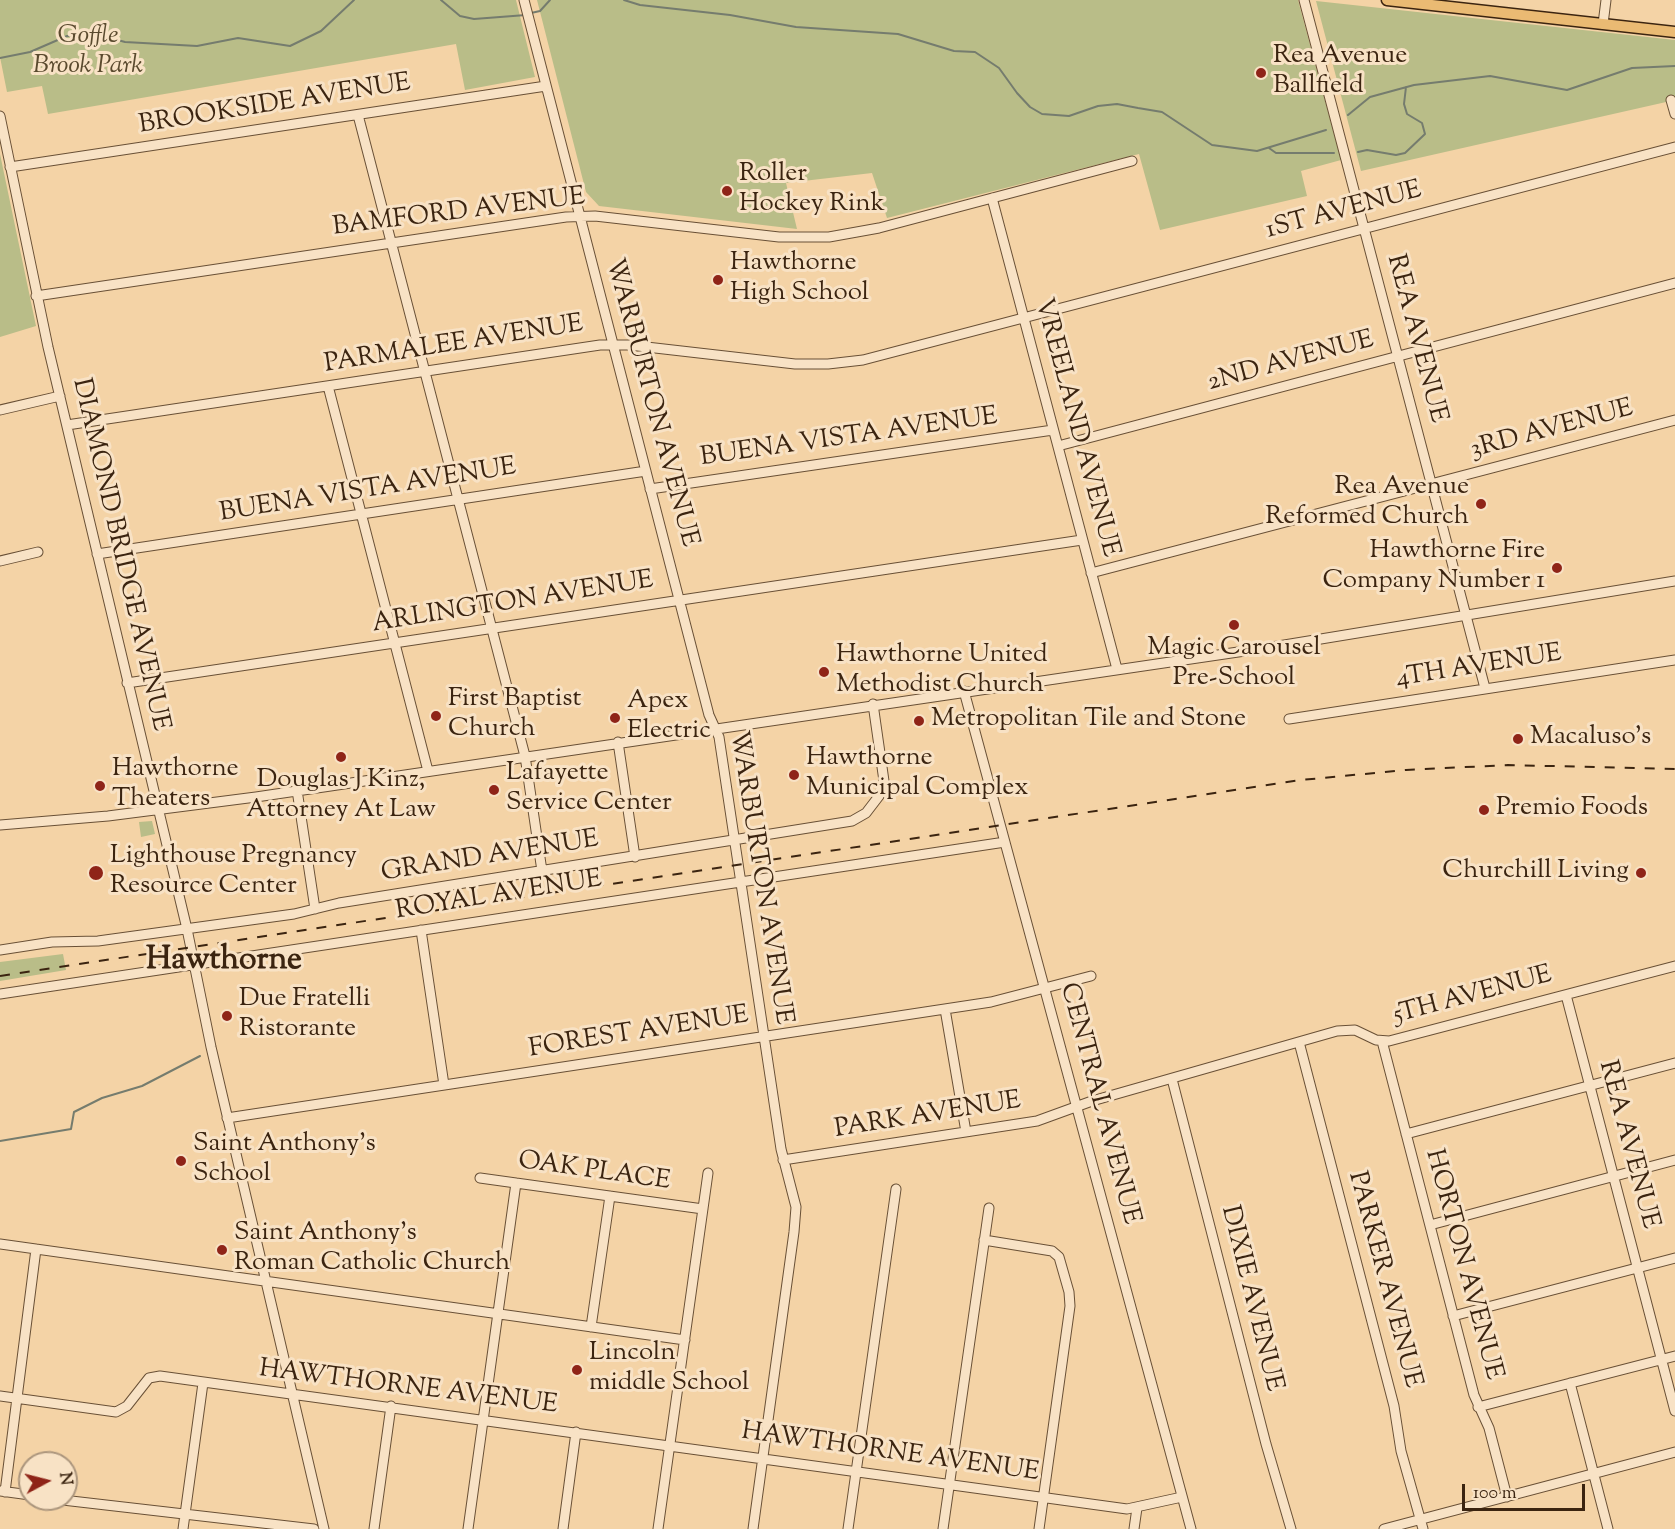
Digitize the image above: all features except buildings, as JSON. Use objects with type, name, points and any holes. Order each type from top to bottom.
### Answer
[{"type":"main road","points":[[1387,0],[1675,32]]},
{"type":"street","name":"WARBURTON AVENUE","points":[[524,0],[709,715],[719,737],[783,1160],[794,1194],[795,1219],[753,1529]]},
{"type":"street","name":"REA AVENUE","points":[[1304,0],[1485,688]]},
{"type":"street","points":[[1603,24],[1605,0]]},
{"type":"street","name":"BROOKSIDE AVENUE","points":[[10,167],[546,86]]},
{"type":"street","points":[[1671,100],[1675,114]]},
{"type":"street","points":[[358,114],[525,756],[542,871]]},
{"type":"street","name":"DIAMOND BRIDGE AVENUE","points":[[0,116],[36,296],[127,683],[188,929],[227,1118],[324,1529]]},
{"type":"street","name":"1ST AVENUE","points":[[1024,318],[1675,147]]},
{"type":"street","name":"BAMFORD AVENUE","points":[[36,296],[579,216],[779,237],[812,238],[862,232],[1132,162]]},
{"type":"street","name":"VREELAND AVENUE","points":[[992,198],[1117,669]]},
{"type":"street","name":"2ND AVENUE","points":[[1058,446],[1675,284]]},
{"type":"street","name":"PARMALEE AVENUE","points":[[67,425],[613,344],[787,363],[828,364],[882,356],[1024,318]]},
{"type":"street","points":[[328,386],[428,771]]},
{"type":"street","points":[[0,410],[60,396]]},
{"type":"street","name":"3RD AVENUE","points":[[1091,573],[1675,420]]},
{"type":"street","name":"BUENA VISTA AVENUE","points":[[650,489],[1053,430]]},
{"type":"street","name":"BUENA VISTA AVENUE","points":[[97,554],[646,471]]},
{"type":"street","name":"ARLINGTON AVENUE","points":[[127,683],[1082,540]]},
{"type":"street","points":[[0,561],[38,552]]},
{"type":"street","points":[[0,825],[159,811],[1117,669],[1675,581]]},
{"type":"street","name":"4TH AVENUE","points":[[1289,719],[1675,660]]},
{"type":"street","name":"CENTRAL AVENUE","points":[[964,691],[1191,1529]]},
{"type":"street","name":"GRAND AVENUE","points":[[0,950],[52,942],[98,941],[294,914],[852,821],[862,817],[873,805],[884,781],[873,704]]},
{"type":"street","points":[[618,742],[636,857]]},
{"type":"street","points":[[297,790],[315,909]]},
{"type":"street","name":"ROYAL AVENUE","points":[[0,994],[1005,842]]},
{"type":"street","points":[[420,930],[444,1085]]},
{"type":"street","name":"5TH AVENUE","points":[[1077,1108],[1172,1078],[1350,1029],[1382,1041],[1675,966]]},
{"type":"street","name":"FOREST AVENUE","points":[[227,1118],[1004,1000],[1091,976]]},
{"type":"street","name":"REA AVENUE","points":[[1566,995],[1675,1411]]},
{"type":"street","points":[[945,1009],[966,1132]]},
{"type":"street","name":"HORTON AVENUE","points":[[1382,1041],[1453,1316],[1479,1407],[1489,1428],[1507,1497]]},
{"type":"street","name":"PARKER AVENUE","points":[[1299,1042],[1394,1406],[1401,1451],[1422,1524]]},
{"type":"street","points":[[1406,1134],[1675,1063]]},
{"type":"street","name":"DIXIE AVENUE","points":[[1172,1078],[1266,1444],[1291,1529]]},
{"type":"street","name":"PARK AVENUE","points":[[783,1160],[1037,1121],[1077,1108]]},
{"type":"street","points":[[1430,1225],[1675,1160]]},
{"type":"street","points":[[658,1529],[708,1173]]},
{"type":"street","name":"OAK PLACE","points":[[480,1178],[703,1209]]},
{"type":"street","points":[[468,1529],[516,1183]]},
{"type":"street","points":[[848,1529],[896,1189]]},
{"type":"street","points":[[591,1327],[609,1196]]},
{"type":"street","points":[[943,1529],[988,1208]]},
{"type":"street","points":[[984,1240],[1052,1251],[1059,1257],[1069,1292],[1070,1306],[1039,1529]]},
{"type":"street","points":[[0,1244],[685,1340]]},
{"type":"street","points":[[18,1493],[3,1491],[36,1249]]},
{"type":"street","points":[[1453,1316],[1675,1258]]},
{"type":"street","points":[[1479,1407],[1675,1356]]},
{"type":"street","name":"HAWTHORNE AVENUE","points":[[0,1396],[109,1412],[127,1406],[144,1382],[154,1376],[391,1406],[1043,1497],[1137,1508],[1182,1497]]},
{"type":"street","points":[[183,1529],[203,1383]]},
{"type":"street","points":[[1570,1383],[1608,1529]]},
{"type":"street","points":[[374,1529],[391,1406]]},
{"type":"street","points":[[563,1529],[576,1432]]},
{"type":"street","points":[[1384,1529],[1422,1524],[1507,1497],[1675,1452]]},
{"type":"street","points":[[78,1502],[279,1527],[314,1529]]},
{"type":"street","points":[[1134,1529],[1137,1508]]},
{"type":"green space","name":"Goffle Brook Park","points":[[0,0],[516,0],[535,77],[465,90],[456,44],[48,114],[42,86],[7,92],[0,57]]},
{"type":"green space","points":[[537,0],[1298,0],[1341,160],[1301,171],[1307,196],[1160,230],[1139,154],[887,218],[872,173],[786,183],[797,229],[599,206],[586,192]]},
{"type":"green space","points":[[1316,1],[1675,40],[1675,100],[1361,171]]},
{"type":"green space","points":[[0,154],[36,326],[0,337]]},
{"type":"green space","points":[[152,821],[155,834],[141,837],[139,822]]},
{"type":"green space","points":[[63,954],[66,970],[0,981],[0,962]]},
{"type":"waterway","points":[[0,58],[30,52],[67,36],[103,36],[125,42],[197,46],[238,38],[290,46],[321,31],[354,0]]},
{"type":"waterway","points":[[441,0],[460,16],[474,19],[526,15]]},
{"type":"waterway","points":[[531,13],[540,11],[550,0]]},
{"type":"waterway","points":[[624,0],[640,5],[730,15],[796,27],[898,34],[954,51],[975,52],[999,68],[1030,107],[1042,114],[1069,116],[1098,106],[1117,104],[1162,112],[1212,145],[1257,151],[1326,130]]},
{"type":"waterway","points":[[1348,115],[1370,97],[1414,85],[1490,76],[1567,90],[1632,68],[1675,66]]},
{"type":"waterway","points":[[1358,152],[1367,150],[1396,155],[1405,153],[1425,134],[1422,123],[1407,114],[1404,104],[1406,87]]},
{"type":"waterway","points":[[1269,148],[1276,153],[1334,153]]},
{"type":"waterway","points":[[0,1141],[71,1129],[74,1112],[102,1098],[142,1086],[200,1056]]},
{"type":"railway","points":[[0,976],[1301,780],[1406,770],[1508,765],[1675,769]]},
{"type":"place","name":"Rea Avenue Ballfield","points":[[1261,73]]},
{"type":"place","name":"Roller Hockey Rink","points":[[727,191]]},
{"type":"place","name":"Hawthorne High School","points":[[718,280]]},
{"type":"place","name":"Rea Avenue Reformed Church","points":[[1481,504]]},
{"type":"place","name":"Hawthorne Fire Company Number 1","points":[[1557,568]]},
{"type":"place","name":"Magic Carousel Pre-School","points":[[1234,625]]},
{"type":"place","name":"Hawthorne United Methodist Church","points":[[824,672]]},
{"type":"place","name":"First Baptist Church","points":[[436,716]]},
{"type":"place","name":"Apex Electric","points":[[615,718]]},
{"type":"place","name":"Metropolitan Tile and Stone","points":[[919,721]]},
{"type":"place","name":"Macaluso's","points":[[1518,739]]},
{"type":"place","name":"Douglas J Kinz, Attorney At Law","points":[[341,757]]},
{"type":"place","name":"Hawthorne Municipal Complex","points":[[794,775]]},
{"type":"place","name":"Hawthorne Theaters","points":[[100,786]]},
{"type":"place","name":"Lafayette Service Center","points":[[494,790]]},
{"type":"place","name":"Premio Foods","points":[[1484,810]]},
{"type":"place","name":"Lighthouse Pregnancy Resource Center","points":[[96,873]]},
{"type":"place","name":"Churchill Living","points":[[1641,873]]},
{"type":"place","name":"Due Fratelli Ristorante","points":[[227,1016]]},
{"type":"place","name":"Saint Anthony's School","points":[[181,1161]]},
{"type":"place","name":"Saint Anthony's Roman Catholic Church","points":[[222,1250]]},
{"type":"place","name":"Lincoln middle School","points":[[577,1370]]},
{"type":"district","name":"Hawthorne","points":[[224,963]]}]
